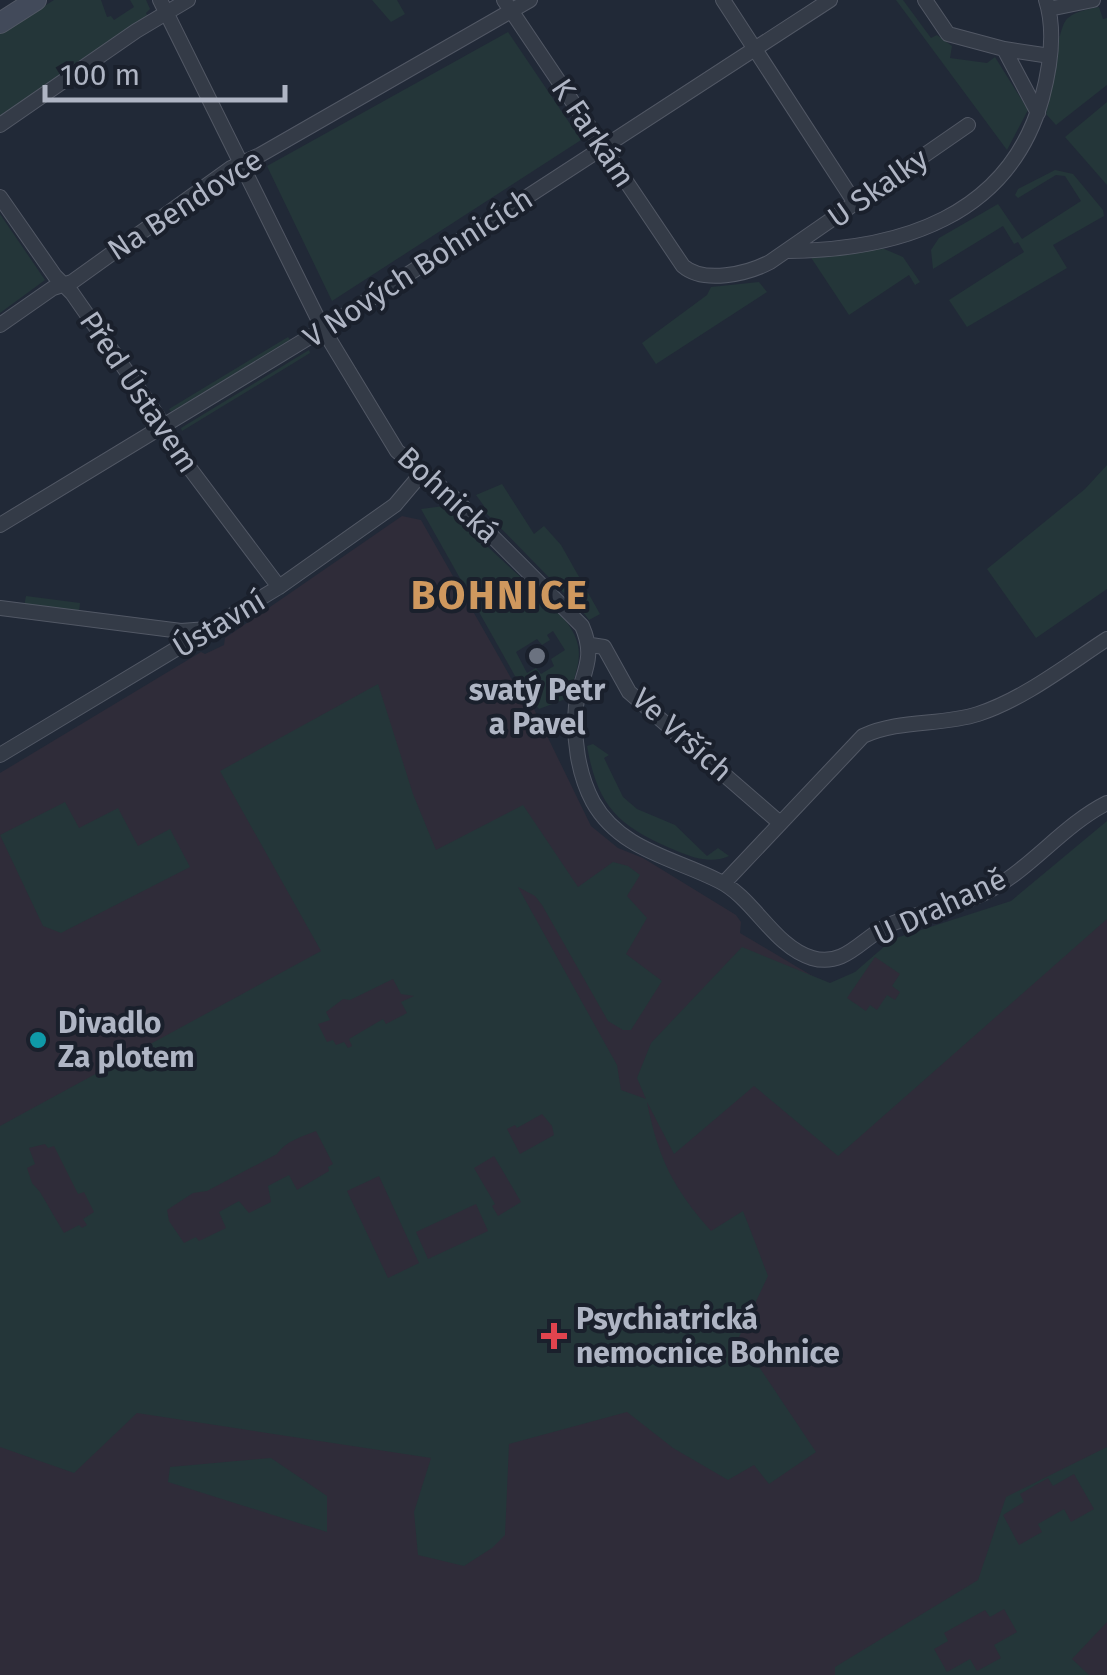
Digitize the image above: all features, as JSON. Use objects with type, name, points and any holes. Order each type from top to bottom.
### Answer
[{"type":"street","points":[[0,22],[36,0]]},
{"type":"street","points":[[0,125],[163,6],[188,0]]},
{"type":"street","name":"Na Bendovce","points":[[0,326],[242,163],[508,6],[530,0]]},
{"type":"street","points":[[723,0],[855,203]]},
{"type":"street","name":"V Nových Bohnicích","points":[[0,525],[323,329],[830,0]]},
{"type":"street","points":[[925,0],[948,34],[1004,50],[1050,56]]},
{"type":"street","points":[[1047,5],[1093,0]]},
{"type":"street","name":"U Skalky","points":[[788,251],[836,250],[908,236],[948,218],[987,191],[1018,157],[1038,113],[1051,65],[1047,5]]},
{"type":"street","name":"Bohnická","points":[[163,6],[323,329],[397,451],[454,498],[569,610],[591,645]]},
{"type":"street","name":"K Farkám","points":[[508,6],[684,266]]},
{"type":"street","points":[[1004,50],[1038,113]]},
{"type":"street","name":"U Skalky","points":[[684,266],[703,276],[756,269],[788,251],[968,125]]},
{"type":"street","name":"Před Ústavem","points":[[0,198],[64,284],[170,442],[279,588]]},
{"type":"street","name":"Ústavní","points":[[0,755],[279,588],[395,505],[422,473]]},
{"type":"street","points":[[0,608],[181,632],[212,629]]},
{"type":"street","points":[[591,645],[576,703],[575,734],[580,768],[593,802],[612,827],[634,845],[724,883],[864,736],[882,728],[974,716],[998,706],[1107,639]]},
{"type":"street","name":"Ve Vrších","points":[[591,645],[604,648],[629,692],[780,823]]},
{"type":"street","name":"U Drahaně","points":[[724,883],[793,948],[808,957],[827,961],[844,956],[889,924],[957,905],[990,890],[1107,803]]},
{"type":"shaded area","points":[[54,0],[101,0],[107,17],[114,20],[134,7],[130,0],[146,0],[150,9],[148,17],[0,121],[0,34]]},
{"type":"shaded area","points":[[372,0],[397,0],[405,14],[391,22]]},
{"type":"shaded area","points":[[896,0],[903,0],[931,38],[937,35],[952,46],[950,58],[987,63],[995,57],[1028,110],[1007,150]]},
{"type":"shaded area","points":[[1099,7],[1103,19],[1107,18],[1107,85],[1056,125],[1046,114],[1064,24],[1075,14]]},
{"type":"shaded area","points":[[508,32],[581,140],[332,301],[267,166]]},
{"type":"shaded area","points":[[1107,102],[1107,185],[1065,137]]},
{"type":"shaded area","points":[[1055,170],[1073,174],[1104,216],[1053,245],[1067,268],[967,327],[949,300],[1024,252],[1003,226],[933,269],[931,250],[939,238],[998,204],[1022,239],[1081,201],[1065,176],[1056,175],[1018,198],[1015,195],[1018,189]]},
{"type":"shaded area","points":[[0,214],[45,280],[0,313]]},
{"type":"shaded area","points":[[882,248],[903,257],[920,282],[915,285],[909,275],[849,315],[810,256]]},
{"type":"shaded area","points":[[759,282],[767,292],[656,364],[642,343],[707,295],[711,287]]},
{"type":"shaded area","points":[[288,337],[290,340],[171,412],[169,409]]},
{"type":"shaded area","points":[[309,350],[310,353],[182,431],[181,428]]},
{"type":"shaded area","points":[[1107,465],[1107,589],[1036,638],[987,569],[1085,489]]},
{"type":"shaded area","points":[[502,484],[534,534],[544,526],[561,545],[600,614],[589,620],[574,600],[483,510],[476,495]]},
{"type":"shaded area","points":[[444,506],[568,624],[579,654],[568,698],[539,709],[519,683],[421,509]],"holes":[[[553,631],[565,650],[551,659],[554,666],[541,674],[536,668],[527,673],[516,652],[537,639],[542,645],[550,640],[547,635]]]},
{"type":"shaded area","name":"Psychiatrická nemocnice Bohnice","points":[[402,516],[421,520],[515,685],[533,707],[591,826],[618,848],[643,858],[736,915],[741,922],[740,933],[846,996],[874,955],[884,960],[996,923],[1107,843],[1107,1675],[0,1675],[0,773],[201,652],[205,654],[224,645],[225,638]]},
{"type":"shaded area","points":[[26,596],[80,603],[79,613],[24,606]]},
{"type":"shaded area","points":[[378,684],[413,794],[436,850],[523,805],[578,887],[613,862],[640,875],[627,896],[647,918],[626,954],[662,981],[631,1030],[608,1021],[542,905],[518,887],[617,1065],[621,1090],[646,1099],[637,1078],[651,1043],[742,947],[830,983],[855,972],[893,939],[1011,901],[1107,821],[1107,919],[838,1156],[754,1086],[674,1154],[647,1102],[669,1171],[711,1231],[743,1211],[768,1276],[739,1337],[816,1452],[769,1484],[754,1465],[728,1480],[673,1448],[627,1412],[509,1444],[505,1535],[464,1566],[418,1555],[414,1512],[431,1458],[137,1413],[74,1473],[0,1447],[0,1126],[321,951],[220,771]],"holes":[[[875,957],[900,974],[892,986],[900,992],[895,1000],[887,995],[877,1010],[870,1005],[866,1011],[847,998]],[[393,979],[401,994],[414,996],[401,1002],[407,1013],[386,1024],[383,1019],[349,1039],[352,1046],[348,1048],[344,1042],[327,1042],[318,1024],[330,1020],[326,1012],[343,999],[350,1000]],[[542,1114],[554,1135],[520,1154],[507,1129],[515,1125],[517,1128]],[[316,1131],[333,1164],[329,1171],[297,1190],[289,1175],[268,1186],[271,1202],[249,1213],[239,1201],[219,1212],[226,1228],[199,1241],[196,1237],[184,1243],[169,1221],[167,1210],[193,1193],[207,1191],[277,1154],[289,1143]],[[54,1146],[78,1194],[84,1192],[94,1212],[83,1219],[87,1225],[64,1233],[32,1183],[27,1168],[35,1164],[29,1148]],[[494,1156],[521,1202],[498,1216],[492,1206],[495,1204],[474,1168]],[[379,1176],[419,1263],[388,1278],[347,1191]],[[476,1204],[488,1231],[428,1259],[416,1232]]]},
{"type":"shaded area","points":[[593,744],[609,755],[604,758],[623,797],[637,809],[675,825],[707,856],[718,848],[729,856],[709,860],[690,856],[626,824],[605,801],[598,786],[587,746]]},
{"type":"shaded area","points":[[65,802],[79,828],[118,808],[138,846],[170,829],[190,867],[61,933],[43,926],[0,835]]},
{"type":"shaded area","points":[[1107,1447],[1107,1622],[1072,1659],[1089,1675],[835,1675],[835,1667],[978,1580],[1006,1497]],"holes":[[[1074,1474],[1094,1509],[1071,1522],[1064,1509],[1038,1524],[1042,1532],[1019,1545],[1003,1515],[1024,1502],[1020,1494],[1048,1478],[1053,1486]],[[1004,1609],[1017,1632],[994,1645],[1001,1658],[977,1671],[970,1659],[947,1672],[934,1649],[948,1641],[944,1633],[985,1610],[990,1617]]]},
{"type":"shaded area","points":[[271,1458],[327,1496],[327,1532],[168,1482],[170,1467]]},
{"type":"place","name":"svatý Petr a Pavel","points":[[537,656]]},
{"type":"place","name":"Divadlo Za plotem","points":[[38,1040]]},
{"type":"place","name":"Psychiatrická nemocnice Bohnice","points":[[554,1336]]},
{"type":"district","name":"BOHNICE","points":[[500,596]]}]
